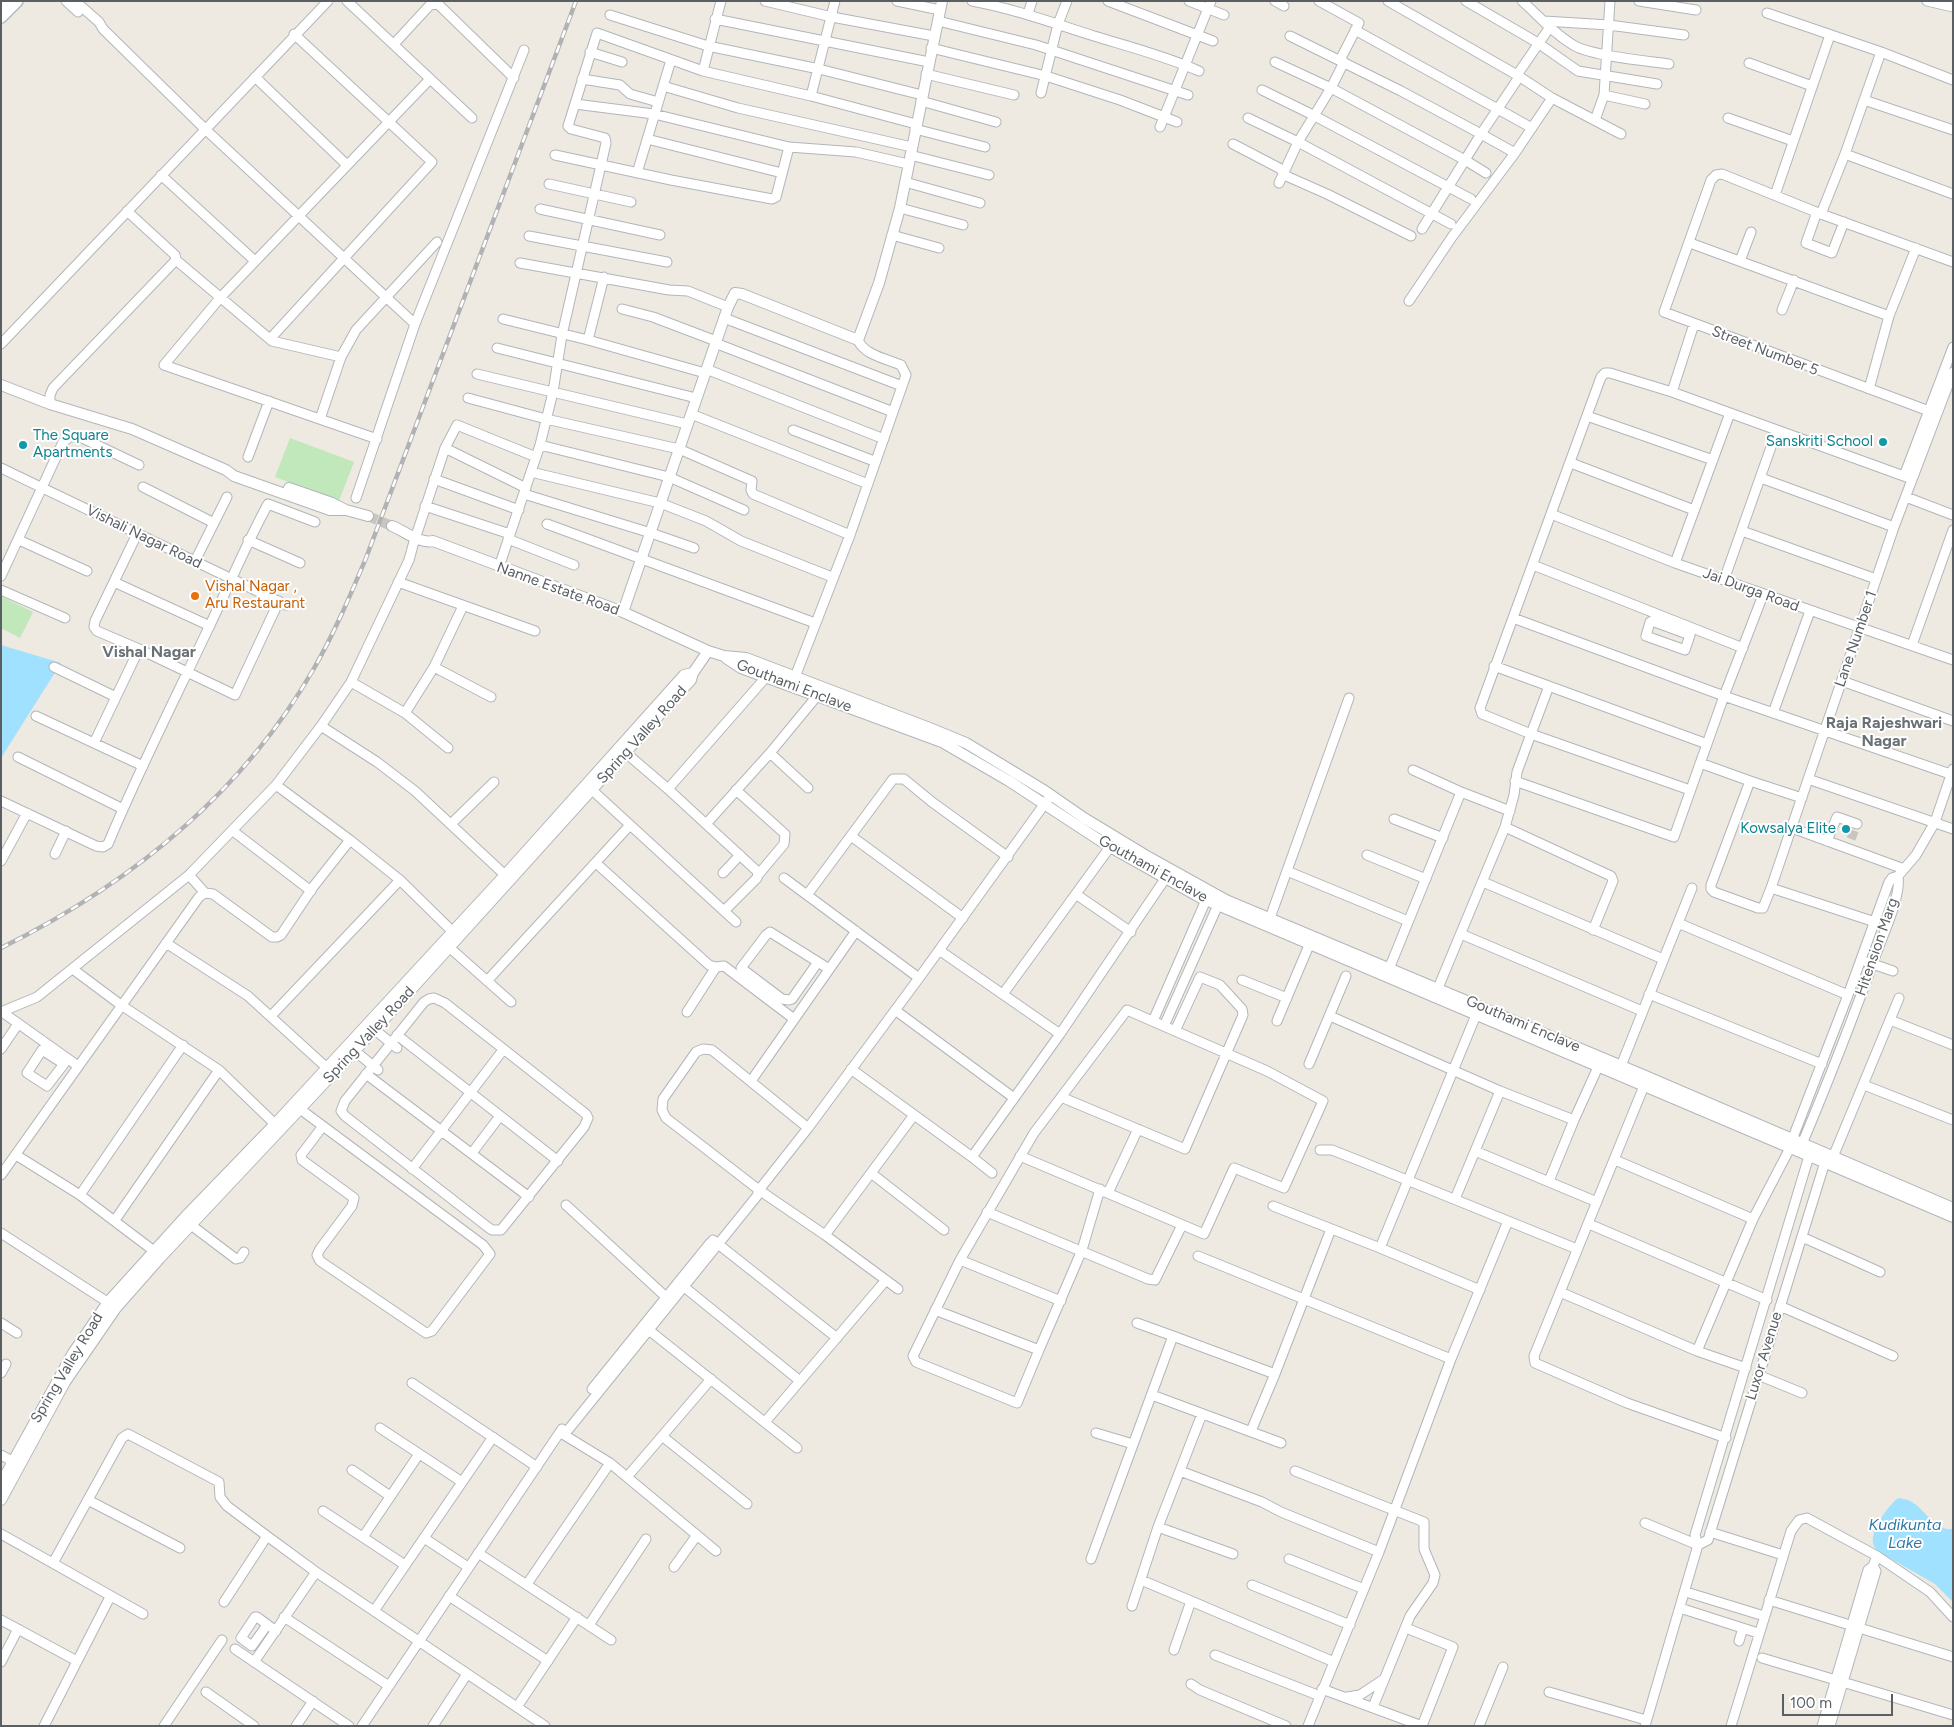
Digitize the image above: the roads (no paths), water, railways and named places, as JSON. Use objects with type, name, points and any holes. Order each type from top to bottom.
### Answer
[{"type":"main road","points":[[1,18],[17,1]]},
{"type":"street","points":[[66,1],[94,26],[103,29]]},
{"type":"street","points":[[75,1],[99,22],[103,29],[205,129],[415,324]]},
{"type":"street","points":[[1,344],[294,34],[328,1]]},
{"type":"street","points":[[347,1],[472,118]]},
{"type":"street","points":[[703,71],[720,1]]},
{"type":"street","points":[[765,1],[832,17],[934,36]]},
{"type":"street","points":[[811,96],[835,1]]},
{"type":"street","points":[[858,340],[879,283],[900,208],[941,5],[897,1]]},
{"type":"street","points":[[972,1],[1005,4],[1028,14],[1134,47],[1199,71]]},
{"type":"street","points":[[1028,14],[1032,1]]},
{"type":"street","points":[[1041,93],[1058,24],[1067,1]]},
{"type":"street","points":[[1108,1],[1213,41]]},
{"type":"street","points":[[1188,1],[1210,5],[1224,15]]},
{"type":"street","points":[[1275,1],[1284,6]]},
{"type":"street","points":[[1283,177],[1298,142],[1330,88],[1358,23],[1319,1]]},
{"type":"street","points":[[1388,1],[1518,76],[1552,98],[1621,134]]},
{"type":"street","points":[[1466,1],[1538,44],[1578,71],[1657,84]]},
{"type":"street","points":[[1522,1],[1575,46],[1605,54],[1669,64]]},
{"type":"street","points":[[1595,120],[1604,95],[1605,54],[1610,1]]},
{"type":"street","points":[[1639,1],[1696,10]]},
{"type":"street","points":[[1926,1],[1953,7]]},
{"type":"street","points":[[394,44],[430,5],[438,4],[514,78]]},
{"type":"street","points":[[1160,127],[1184,64],[1210,5]]},
{"type":"street","points":[[1767,13],[1882,52],[1953,80]]},
{"type":"street","points":[[610,15],[708,46],[819,69],[922,98],[996,122]]},
{"type":"street","points":[[715,19],[929,62]]},
{"type":"street","points":[[938,21],[1052,51],[1188,96]]},
{"type":"street","points":[[1422,229],[1538,44],[1547,24]]},
{"type":"street","points":[[1547,24],[1608,25],[1684,35]]},
{"type":"street","points":[[1355,30],[1532,128]]},
{"type":"street","points":[[498,567],[540,445],[553,392],[556,362],[606,139],[569,127],[590,52],[598,33],[703,71],[811,96],[985,147]]},
{"type":"street","points":[[270,339],[432,162],[294,34]]},
{"type":"street","points":[[1775,195],[1830,35]]},
{"type":"street","points":[[1290,36],[1342,61],[1515,153]]},
{"type":"street","points":[[932,48],[1046,76],[1120,100],[1177,122]]},
{"type":"street","points":[[356,498],[415,324],[450,231],[524,50]]},
{"type":"street","points":[[590,52],[622,62]]},
{"type":"street","points":[[1844,222],[1832,254],[1806,244],[1845,154],[1882,52]]},
{"type":"street","points":[[637,173],[671,60]]},
{"type":"street","points":[[1275,62],[1330,88],[1486,173]]},
{"type":"street","points":[[1748,63],[1812,86]]},
{"type":"street","points":[[926,74],[1014,95]]},
{"type":"street","points":[[255,76],[347,165]]},
{"type":"street","points":[[377,439],[164,365],[220,298],[430,78]]},
{"type":"street","points":[[582,79],[620,85],[630,94],[658,102]]},
{"type":"street","points":[[663,86],[910,155],[989,175]]},
{"type":"street","points":[[1262,90],[1471,199]]},
{"type":"street","points":[[1604,95],[1645,104]]},
{"type":"street","points":[[1409,301],[1452,237],[1515,153],[1552,98]]},
{"type":"street","points":[[1864,100],[1953,130]]},
{"type":"street","points":[[575,104],[654,114],[789,146],[910,155]]},
{"type":"street","points":[[1248,118],[1298,142],[1451,224]]},
{"type":"street","points":[[1728,118],[1793,141]]},
{"type":"street","points":[[647,139],[782,173]]},
{"type":"street","points":[[1233,144],[1279,168],[1283,177],[1327,194],[1411,236]]},
{"type":"street","points":[[555,155],[772,199],[776,197],[789,146]]},
{"type":"street","points":[[1845,154],[1953,194]]},
{"type":"street","points":[[1889,316],[1794,280],[1762,264],[1740,261],[1690,243],[1711,180],[1716,174],[1722,174],[1819,213],[1953,262]]},
{"type":"street","points":[[161,175],[255,261]]},
{"type":"street","points":[[905,182],[980,203]]},
{"type":"street","points":[[549,184],[630,202]]},
{"type":"street","points":[[900,208],[963,225]]},
{"type":"street","points":[[540,209],[588,221],[660,235]]},
{"type":"street","points":[[127,212],[175,255],[176,260],[270,339],[288,346],[341,357]]},
{"type":"street","points":[[1740,261],[1746,251],[1751,232]]},
{"type":"street","points":[[892,235],[938,248]]},
{"type":"street","points":[[529,236],[667,262]]},
{"type":"street","points":[[320,419],[341,357],[356,330],[437,242]]},
{"type":"street","name":"Street Number 5","points":[[1690,243],[1664,312],[1933,413]]},
{"type":"street","points":[[1868,389],[1889,316],[1916,248]]},
{"type":"street","points":[[50,404],[50,395],[53,388],[176,260]]},
{"type":"street","points":[[520,263],[669,290],[688,291],[728,307]]},
{"type":"street","points":[[588,340],[604,278]]},
{"type":"street","points":[[1782,310],[1794,280]]},
{"type":"street","points":[[622,612],[651,533],[724,318],[735,293],[738,293],[858,340],[868,352],[901,365],[906,375],[884,439],[874,461],[850,534],[795,677]]},
{"type":"street","points":[[622,309],[716,342],[893,412]]},
{"type":"street","points":[[724,318],[902,386]]},
{"type":"street","points":[[503,319],[706,371],[884,439]]},
{"type":"street","points":[[1672,392],[1694,324]]},
{"type":"street","points":[[497,348],[696,398]]},
{"type":"street","points":[[1933,413],[1953,348]]},
{"type":"street","points":[[1690,790],[1531,734],[1482,714],[1480,708],[1601,377],[1605,373],[1610,372],[1672,392],[1908,477]]},
{"type":"street","points":[[1933,413],[1953,372]]},
{"type":"street","points":[[477,374],[553,392],[689,419],[868,484]]},
{"type":"street","points":[[1,385],[50,404],[132,429],[226,470],[234,476],[330,510],[346,510],[368,516]]},
{"type":"street","points":[[468,398],[546,419],[679,449],[752,481],[752,494],[850,534]]},
{"type":"street","points":[[248,457],[269,401]]},
{"type":"street","points":[[1675,563],[1730,413]]},
{"type":"street","name":"Lane Number 1","points":[[1750,781],[1711,889],[1714,892],[1740,902],[1763,908],[1906,497],[1908,477],[1933,413]]},
{"type":"street","points":[[1587,416],[1713,460]]},
{"type":"street","points":[[2,1012],[37,998],[190,875],[276,784],[322,726],[351,682],[409,560],[434,479],[454,426],[457,425],[536,457]]},
{"type":"street","points":[[793,430],[874,461]]},
{"type":"street","points":[[1724,580],[1777,430]]},
{"type":"street","points":[[1,576],[43,488],[62,442],[70,437],[78,436],[139,465]]},
{"type":"street","points":[[540,445],[669,477],[744,510]]},
{"type":"street","points":[[445,448],[525,491],[694,548]]},
{"type":"street","points":[[1571,463],[1694,510]]},
{"type":"street","name":"Vishali Nagar Road","points":[[2,470],[282,603],[235,695],[187,672]]},
{"type":"street","points":[[531,472],[660,503],[706,521],[741,541],[832,577]]},
{"type":"street","points":[[1761,478],[1894,527]]},
{"type":"street","points":[[434,479],[518,510]]},
{"type":"street","points":[[143,487],[214,523]]},
{"type":"street","points":[[195,561],[227,497]]},
{"type":"street","points":[[1906,497],[1953,515]]},
{"type":"street","points":[[1,801],[96,846],[103,847],[108,844],[248,540],[268,504],[315,522]]},
{"type":"street","points":[[425,506],[509,537],[574,565]]},
{"type":"street","name":"Jai Durga Road","points":[[1551,514],[1675,563],[1763,595],[1953,660]]},
{"type":"street","points":[[548,524],[816,623]]},
{"type":"street","name":"Nanne Estate Road","points":[[396,528],[404,533],[416,535],[428,542],[433,541],[622,612],[708,651],[724,656]]},
{"type":"street","points":[[1912,645],[1953,530]]},
{"type":"street","points":[[1742,531],[1876,580]]},
{"type":"street","points":[[137,534],[95,621],[94,628],[187,672]]},
{"type":"street","points":[[19,540],[87,571]]},
{"type":"street","points":[[248,540],[300,563]]},
{"type":"street","points":[[1533,565],[1684,629],[1743,648]]},
{"type":"street","points":[[114,582],[210,626]]},
{"type":"street","points":[[398,582],[535,631]]},
{"type":"street","points":[[1,590],[65,618]]},
{"type":"street","points":[[1515,781],[1674,837],[1724,696],[1763,595]]},
{"type":"street","points":[[405,713],[434,667],[463,606]]},
{"type":"street","points":[[1773,713],[1810,611]]},
{"type":"street","points":[[1513,618],[1724,696],[1952,773],[1935,822],[1916,855],[1898,876]]},
{"type":"street","points":[[1660,619],[1650,622],[1646,636],[1684,650],[1690,636],[1684,629]]},
{"type":"street","points":[[94,743],[139,649]]},
{"type":"street","points":[[693,673],[708,651]]},
{"type":"street","name":"Gouthami Enclave","points":[[724,656],[746,658],[966,743],[1048,800],[1110,847],[1206,900],[1598,1067],[1646,1081],[1791,1144],[1809,1156],[1829,1159],[1953,1208]]},
{"type":"street","name":"Gouthami Enclave","points":[[724,656],[741,668],[942,742],[1009,781],[1084,818],[1190,881],[1226,900],[1621,1066],[1646,1081]]},
{"type":"street","points":[[1494,666],[1707,744]]},
{"type":"street","points":[[54,667],[116,698]]},
{"type":"street","points":[[434,667],[490,697]]},
{"type":"street","name":"Spring Valley Road","points":[[1,1483],[70,1359],[112,1305],[154,1251],[278,1127],[300,1109],[375,1030],[388,1009],[456,935],[592,790],[691,680],[693,673],[684,675],[505,875],[456,935],[450,948],[388,1009],[327,1068],[278,1127],[190,1225],[112,1305],[65,1382],[1,1500]]},
{"type":"street","points":[[668,789],[767,676]]},
{"type":"street","points":[[1842,681],[1953,721]]},
{"type":"street","points":[[351,682],[405,713],[448,748]]},
{"type":"street","points":[[1438,988],[1505,827],[1517,772],[1549,686]]},
{"type":"street","points":[[706,824],[770,753],[817,696]]},
{"type":"street","points":[[1270,918],[1349,698]]},
{"type":"street","points":[[36,716],[143,766]]},
{"type":"street","points":[[322,726],[377,762],[415,791],[505,875]]},
{"type":"street","points":[[626,752],[740,855],[756,870],[758,875]]},
{"type":"street","points":[[770,753],[808,788]]},
{"type":"street","points":[[18,757],[123,809]]},
{"type":"street","points":[[1700,763],[1802,798]]},
{"type":"street","points":[[1412,770],[1510,811]]},
{"type":"street","points":[[807,895],[893,779],[898,778],[904,779],[932,802],[1008,857]]},
{"type":"street","points":[[1808,779],[1953,829]]},
{"type":"street","points":[[450,824],[494,782]]},
{"type":"street","points":[[276,784],[400,880],[456,935]]},
{"type":"street","points":[[592,790],[736,922]]},
{"type":"street","points":[[724,911],[784,844],[785,834],[736,790]]},
{"type":"street","points":[[1388,969],[1461,792]]},
{"type":"street","points":[[362,1726],[561,1433],[563,1426],[683,1286],[753,1192],[758,1190],[808,1128],[1048,800]]},
{"type":"street","points":[[1,861],[27,813]]},
{"type":"street","points":[[1830,842],[1837,817],[1857,824]]},
{"type":"street","points":[[1394,819],[1443,838]]},
{"type":"street","points":[[487,981],[630,825]]},
{"type":"street","points":[[1505,827],[1611,876],[1613,881],[1593,930]]},
{"type":"street","points":[[1792,828],[1830,842],[1849,844],[1904,869]]},
{"type":"street","points":[[233,831],[311,891]]},
{"type":"street","points":[[55,854],[66,832]]},
{"type":"street","points":[[1830,842],[1836,833]]},
{"type":"street","points":[[851,836],[963,918]]},
{"type":"street","points":[[1,1175],[199,897],[205,893],[213,894],[272,937],[277,937],[281,935],[311,891],[350,840]]},
{"type":"street","points":[[1003,994],[1077,895],[1110,847]]},
{"type":"street","points":[[723,873],[740,855]]},
{"type":"street","points":[[1367,855],[1426,879]]},
{"type":"street","points":[[596,863],[709,965],[716,967],[724,966],[794,1019]]},
{"type":"street","points":[[1287,871],[1408,921]]},
{"type":"street","points":[[190,875],[205,893]]},
{"type":"street","name":"Hitension Marg","points":[[1697,1351],[1754,1219],[1791,1144],[1889,882],[1892,878],[1898,876],[1897,893],[1872,964],[1834,1067],[1802,1144]]},
{"type":"street","points":[[784,878],[919,978]]},
{"type":"street","points":[[972,1157],[1131,932],[1165,879]]},
{"type":"street","points":[[270,1016],[400,880]]},
{"type":"street","points":[[1483,882],[1663,959]]},
{"type":"street","points":[[1621,1066],[1692,888]]},
{"type":"street","points":[[1771,888],[1875,922]]},
{"type":"street","points":[[1077,895],[1131,932]]},
{"type":"street","points":[[1153,1021],[1206,900]]},
{"type":"street","points":[[1164,1026],[1218,905]]},
{"type":"street","points":[[1678,923],[1848,995]]},
{"type":"street","points":[[751,1081],[856,931]]},
{"type":"street","points":[[818,962],[789,1000],[782,999],[741,968],[770,932],[818,962],[829,969]]},
{"type":"street","points":[[1461,934],[1642,1011]]},
{"type":"street","points":[[1277,1021],[1310,943]]},
{"type":"street","points":[[166,944],[248,996],[327,1068]]},
{"type":"street","points":[[450,948],[511,1002]]},
{"type":"street","points":[[939,950],[1060,1034]]},
{"type":"street","points":[[1861,960],[1893,971]]},
{"type":"street","points":[[687,1012],[716,967]]},
{"type":"street","points":[[74,970],[121,1005],[219,1070],[278,1127]]},
{"type":"street","points":[[1309,1064],[1346,976]]},
{"type":"street","points":[[1061,1096],[1185,1149],[1243,1015],[1242,1009],[1220,985],[1200,977],[1175,1031]]},
{"type":"street","points":[[1242,980],[1287,998]]},
{"type":"street","points":[[1649,994],[1822,1064]]},
{"type":"street","points":[[434,998],[445,1003],[586,1114],[588,1118],[587,1123],[501,1230],[492,1230],[344,1116],[342,1111],[345,1101],[366,1074],[375,1068],[394,1045],[397,1035],[424,1002],[434,998]]},
{"type":"street","name":"Luxor Avenue","points":[[1698,1545],[1708,1540],[1758,1375],[1829,1159],[1864,1085],[1899,998]]},
{"type":"street","points":[[895,1010],[1014,1098]]},
{"type":"street","points":[[1020,1156],[1104,1191],[1204,1234],[1234,1168],[1284,1188],[1323,1101],[1267,1071],[1127,1010],[1034,1133],[1020,1156],[987,1212],[960,1260],[913,1356],[916,1362],[1017,1403],[1082,1250],[1104,1191],[1138,1129]]},
{"type":"street","points":[[2,1012],[76,1068]]},
{"type":"street","points":[[1380,1248],[1476,1015]]},
{"type":"street","points":[[1330,1016],[1500,1091],[1574,1120]]},
{"type":"street","points":[[1890,1020],[1953,1045]]},
{"type":"street","points":[[1,1049],[18,1024]]},
{"type":"street","points":[[375,1030],[394,1045]]},
{"type":"street","points":[[397,1035],[558,1161]]},
{"type":"street","points":[[80,1195],[183,1045]]},
{"type":"street","points":[[808,1128],[712,1050],[703,1049],[696,1052],[663,1099],[662,1110],[666,1118],[758,1190],[825,1235],[898,1289]]},
{"type":"street","points":[[64,1064],[48,1086],[27,1074],[27,1071],[42,1050],[50,1050],[64,1064],[76,1068]]},
{"type":"street","points":[[412,1169],[503,1050]]},
{"type":"street","points":[[355,1051],[375,1068]]},
{"type":"street","points":[[1549,1182],[1598,1067]]},
{"type":"street","points":[[115,1220],[219,1070]]},
{"type":"street","points":[[851,1070],[992,1173]]},
{"type":"street","points":[[366,1074],[529,1197]]},
{"type":"street","points":[[1646,1081],[1534,1356],[1535,1363],[1627,1403],[1726,1438]]},
{"type":"street","points":[[1864,1085],[1953,1120]]},
{"type":"street","points":[[1455,1199],[1500,1091]]},
{"type":"street","points":[[300,1109],[323,1126],[483,1246],[490,1254],[432,1331],[426,1333],[320,1261],[317,1255],[320,1248],[352,1206],[354,1198],[302,1160],[301,1154],[323,1126]]},
{"type":"street","points":[[825,1235],[914,1115]]},
{"type":"street","points":[[472,1153],[500,1116]]},
{"type":"street","name":"Gouthami Enclave","points":[[1791,1144],[1802,1144],[1829,1159],[1953,1217]]},
{"type":"street","points":[[1320,1150],[1332,1150],[1577,1249]]},
{"type":"street","points":[[1475,1151],[1598,1202]]},
{"type":"street","points":[[16,1155],[80,1195],[154,1251]]},
{"type":"street","name":"Luxor Avenue","points":[[1645,1723],[1686,1592],[1698,1545],[1695,1535],[1726,1438],[1809,1156]]},
{"type":"street","points":[[1615,1160],[1754,1219]]},
{"type":"street","points":[[871,1173],[944,1230]]},
{"type":"street","points":[[566,1204],[666,1297]]},
{"type":"street","points":[[1273,1206],[1480,1290]]},
{"type":"street","points":[[987,1212],[1148,1279],[1155,1280],[1182,1225]]},
{"type":"street","points":[[1308,1726],[1379,1552],[1451,1359],[1508,1221]]},
{"type":"street","points":[[1589,1224],[1767,1300]]},
{"type":"street","points":[[190,1225],[236,1259],[240,1258],[244,1252]]},
{"type":"street","points":[[1251,1431],[1331,1229]]},
{"type":"street","points":[[1,1233],[112,1305]]},
{"type":"street","points":[[1802,1237],[1880,1272]]},
{"type":"street","points":[[646,1327],[666,1297],[715,1242]]},
{"type":"street","points":[[715,1242],[837,1338]]},
{"type":"street","points":[[1198,1256],[1451,1359]]},
{"type":"street","points":[[960,1260],[1061,1301]]},
{"type":"street","points":[[765,1422],[886,1280]]},
{"type":"street","points":[[683,1286],[800,1381]]},
{"type":"street","points":[[1560,1292],[1697,1351],[1746,1368]]},
{"type":"street","points":[[1780,1306],[1893,1356]]},
{"type":"street","points":[[936,1310],[1039,1350]]},
{"type":"street","points":[[1,1323],[17,1334]]},
{"type":"street","points":[[1137,1323],[1275,1374]]},
{"type":"street","points":[[646,1327],[797,1448]]},
{"type":"street","points":[[1091,1559],[1173,1336]]},
{"type":"street","points":[[1758,1375],[1802,1393]]},
{"type":"street","points":[[627,1477],[711,1379]]},
{"type":"street","points":[[412,1383],[537,1467]]},
{"type":"street","points":[[1152,1395],[1282,1443]]},
{"type":"street","points":[[1132,1606],[1158,1527],[1202,1414]]},
{"type":"street","points":[[380,1428],[462,1482]]},
{"type":"street","points":[[561,1433],[610,1463],[716,1551]]},
{"type":"street","points":[[1096,1433],[1133,1444]]},
{"type":"street","points":[[53,1563],[122,1438],[128,1434],[219,1482],[220,1497],[227,1506],[288,1552],[545,1726]]},
{"type":"street","points":[[662,1436],[747,1504]]},
{"type":"street","points":[[374,1611],[493,1437]]},
{"type":"street","points":[[363,1537],[419,1454]]},
{"type":"street","points":[[1,1455],[12,1461]]},
{"type":"street","points":[[527,1584],[610,1463]]},
{"type":"street","points":[[352,1470],[390,1496]]},
{"type":"street","points":[[1295,1471],[1424,1522],[1424,1549],[1435,1575],[1433,1584],[1417,1604],[1373,1708]]},
{"type":"street","points":[[1180,1472],[1262,1502],[1281,1512],[1379,1552]]},
{"type":"street","points":[[88,1500],[180,1548]]},
{"type":"street","points":[[323,1512],[406,1565]]},
{"type":"street","points":[[1731,1726],[1768,1600],[1795,1523],[1799,1520],[1807,1518],[1877,1556],[1930,1592],[1953,1617]]},
{"type":"street","points":[[1645,1522],[1698,1545]]},
{"type":"street","points":[[1158,1527],[1233,1554]]},
{"type":"street","points":[[1710,1532],[1783,1556]]},
{"type":"street","points":[[1,1534],[143,1614]]},
{"type":"street","points":[[674,1567],[697,1535]]},
{"type":"street","points":[[224,1602],[267,1536]]},
{"type":"street","points":[[424,1538],[468,1568]]},
{"type":"street","points":[[589,1625],[646,1539]]},
{"type":"street","points":[[478,1553],[611,1640]]},
{"type":"street","points":[[1822,1726],[1839,1681],[1855,1627],[1868,1570],[1873,1566],[1877,1556]]},
{"type":"street","points":[[1289,1559],[1364,1589]]},
{"type":"street","points":[[254,1662],[316,1572]]},
{"type":"street","points":[[1141,1580],[1334,1662]]},
{"type":"street","points":[[1252,1585],[1350,1625]]},
{"type":"street","points":[[1686,1592],[1764,1616]]},
{"type":"street","points":[[449,1596],[548,1661]]},
{"type":"street","points":[[44,1726],[110,1597]]},
{"type":"street","points":[[1768,1600],[1953,1657]]},
{"type":"street","points":[[1174,1650],[1191,1601]]},
{"type":"street","points":[[1680,1608],[1758,1633]]},
{"type":"street","points":[[517,1707],[577,1617]]},
{"type":"street","points":[[284,1618],[388,1686]]},
{"type":"street","points":[[1,1620],[77,1661]]},
{"type":"street","points":[[268,1625],[276,1631]]},
{"type":"street","points":[[1215,1655],[1321,1692],[1345,1697],[1422,1726],[1453,1647],[1406,1628]]},
{"type":"street","points":[[1739,1641],[1743,1628]]},
{"type":"street","points":[[1,1662],[18,1629]]},
{"type":"street","points":[[164,1726],[222,1640]]},
{"type":"street","points":[[235,1649],[349,1726]]},
{"type":"street","points":[[1762,1658],[1953,1715]]},
{"type":"street","points":[[1479,1726],[1503,1667]]},
{"type":"street","points":[[433,1726],[467,1674]]},
{"type":"street","points":[[1345,1697],[1360,1695],[1385,1678]]},
{"type":"street","points":[[1830,1726],[1839,1681]]},
{"type":"street","points":[[1191,1684],[1200,1690],[1286,1726]]},
{"type":"street","points":[[206,1692],[254,1726]]},
{"type":"street","points":[[1549,1692],[1645,1723]]},
{"type":"street","points":[[296,1726],[313,1701]]},
{"type":"water","points":[[1,645],[61,663],[1,758]]},
{"type":"water","name":"Kudikunta Lake","points":[[1898,1498],[1915,1504],[1940,1526],[1946,1529],[1953,1529],[1953,1602],[1935,1584],[1875,1548],[1873,1535],[1879,1521]]},
{"type":"tunnel","points":[[368,516],[392,526]]},
{"type":"tunnel","points":[[1851,839],[1857,824]]},
{"type":"railway","points":[[1,948],[93,896],[137,865],[178,832],[216,796],[252,757],[284,715],[313,670],[335,629],[366,558],[576,1]]},
{"type":"place","name":"Sanskriti School","points":[[1883,442]]},
{"type":"place","name":"The Square Apartments","points":[[23,445]]},
{"type":"place","name":"Vishal Nagar , Aru Restaurant","points":[[195,596]]},
{"type":"place","name":"Kowsalya Elite","points":[[1846,829]]},
{"type":"district","name":"Vishal Nagar","points":[[149,652]]},
{"type":"district","name":"Raja Rajeshwari Nagar","points":[[1884,732]]}]
